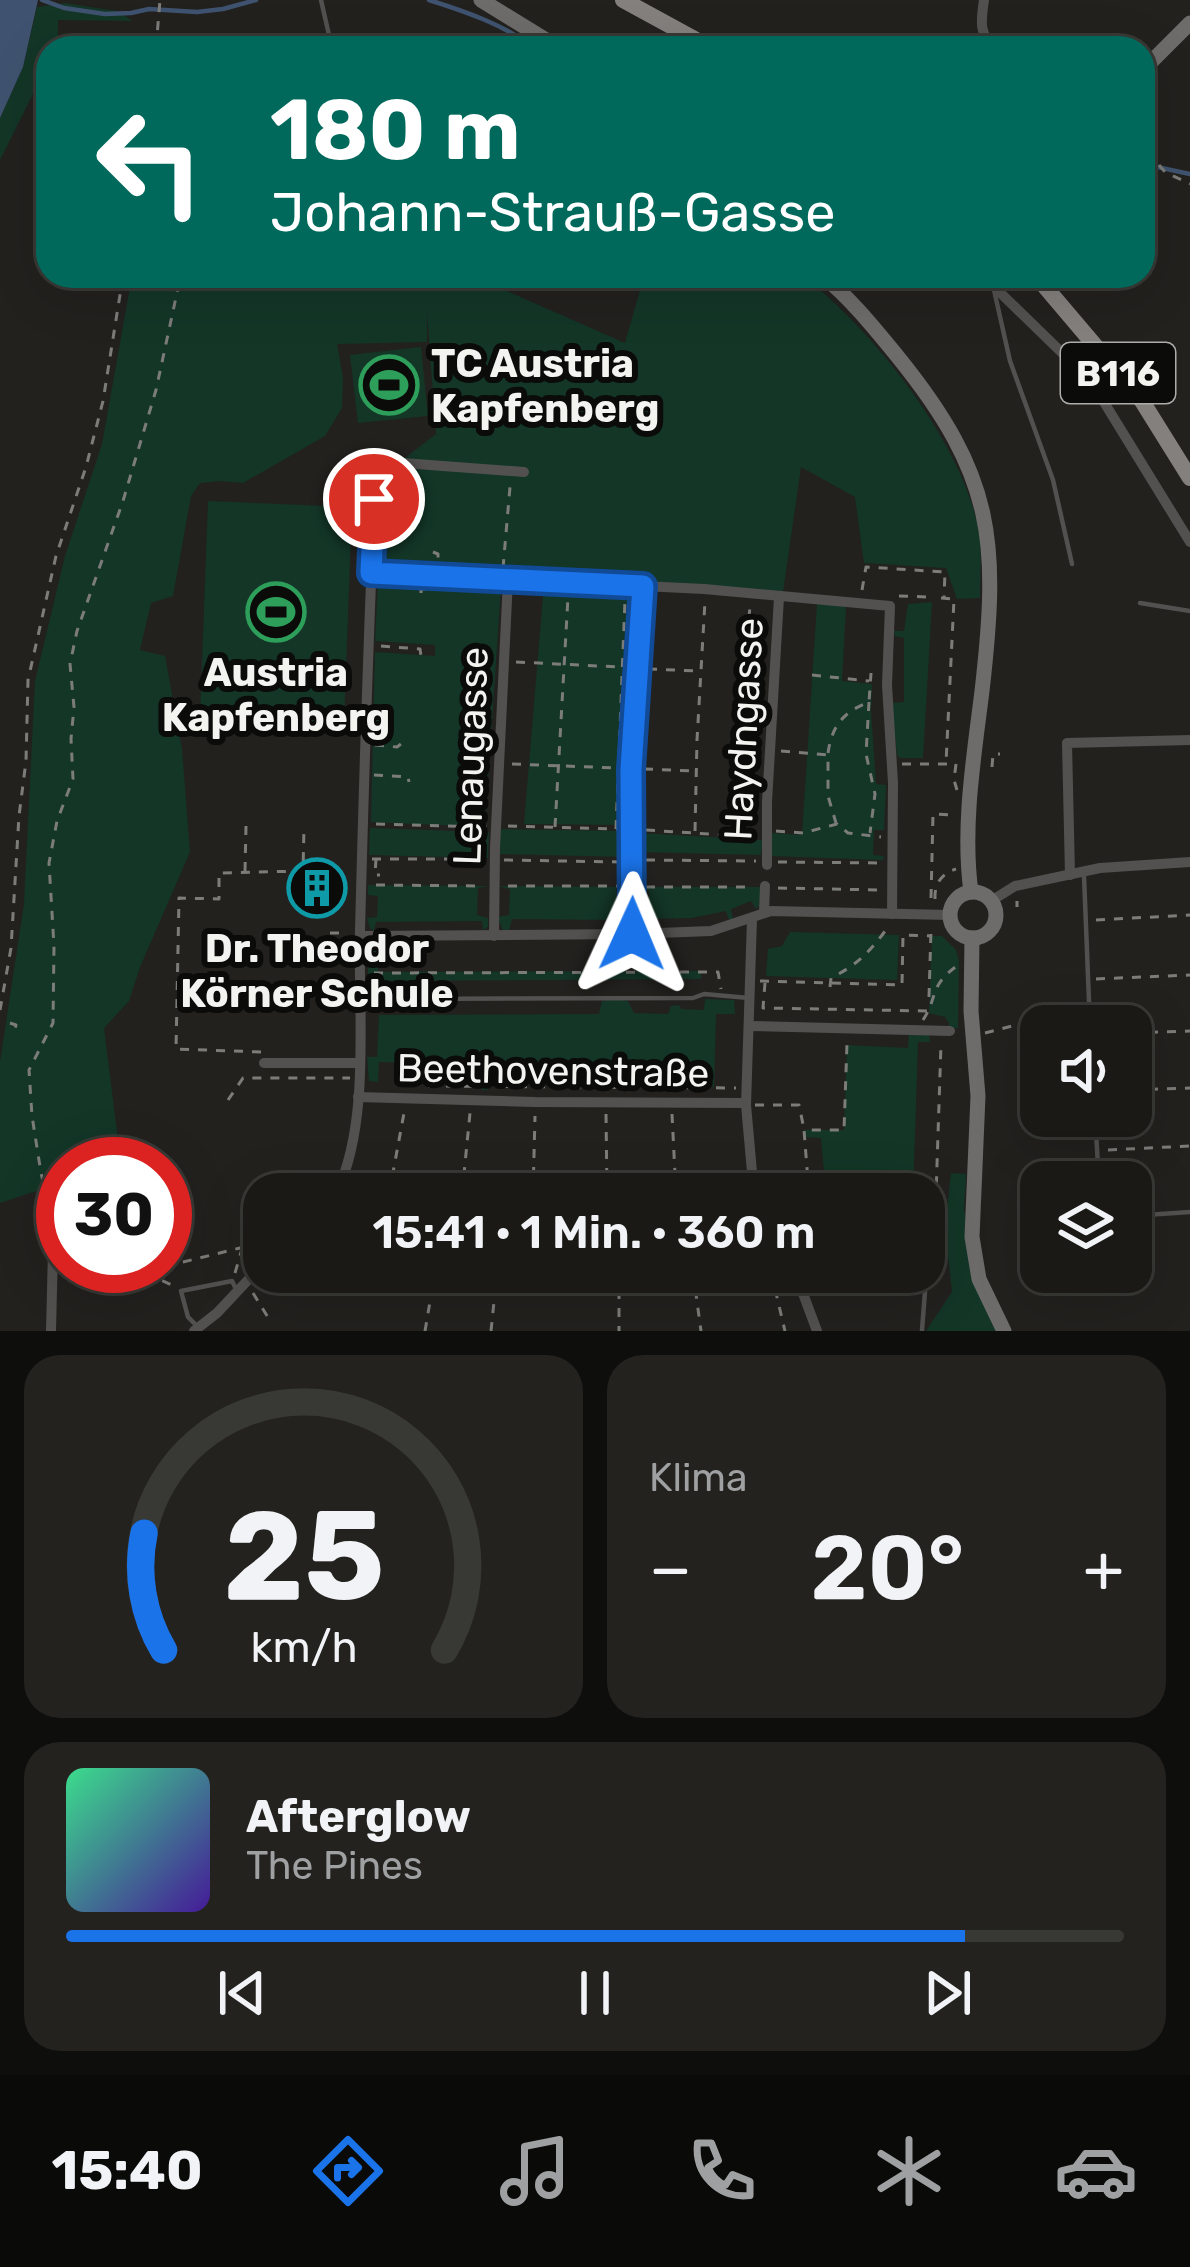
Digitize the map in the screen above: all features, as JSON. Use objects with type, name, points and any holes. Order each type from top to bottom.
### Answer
[{"type":"main road","points":[[481,0],[540,36]]},
{"type":"main road","points":[[623,0],[689,36]]},
{"type":"main road","points":[[1155,58],[1190,23]]},
{"type":"main road","points":[[835,288],[871,324],[951,430],[974,477],[988,530],[992,585],[971,793],[971,892]]},
{"type":"main road","name":"B116","points":[[1046,288],[1142,401],[1190,478]]},
{"type":"main road","points":[[971,892],[991,901],[996,915],[986,934],[965,937],[954,928],[950,915],[954,902],[971,892]]},
{"type":"main road","points":[[972,938],[971,1011],[979,1096],[972,1237],[980,1279],[1004,1331]]},
{"type":"street","points":[[983,36],[984,0]]},
{"type":"street","points":[[996,288],[1091,381],[1190,542]]},
{"type":"street","points":[[346,1173],[356,1129],[363,991],[354,935],[367,745],[376,461],[524,472]]},
{"type":"street","points":[[371,573],[704,589],[890,606],[890,920]]},
{"type":"street","name":"Lenaugasse","points":[[494,936],[508,579]]},
{"type":"street","points":[[632,934],[631,769],[643,586]]},
{"type":"street","name":"Haydngasse","points":[[767,863],[779,597]]},
{"type":"street","points":[[1070,875],[1067,743],[1190,740]]},
{"type":"street","points":[[991,901],[1015,886],[1084,871],[1190,862]]},
{"type":"street","name":"Haydngasse","points":[[752,1173],[745,998],[765,886]]},
{"type":"street","points":[[354,935],[632,934],[711,931],[758,916],[890,920],[950,915]]},
{"type":"street","points":[[749,1026],[946,1031]]},
{"type":"street","points":[[264,1063],[358,1063]]},
{"type":"street","name":"Beethovenstraße","points":[[358,1097],[746,1104]]},
{"type":"street","points":[[197,1329],[243,1280]]},
{"type":"street","points":[[51,1331],[52,1293]]},
{"type":"street","points":[[803,1293],[818,1331]]},
{"type":"lane","points":[[321,0],[329,36]]},
{"type":"lane","points":[[990,288],[1010,361],[1053,480],[1072,564]]},
{"type":"lane","points":[[1140,603],[1190,611]]},
{"type":"lane","points":[[1084,871],[1089,1005]]},
{"type":"lane","points":[[363,991],[380,992],[391,999],[693,998],[704,994],[745,998]]},
{"type":"lane","points":[[1096,1137],[1098,1161]]},
{"type":"lane","points":[[1152,1215],[1190,1212]]},
{"type":"lane","points":[[197,1329],[181,1292],[238,1284]]},
{"type":"lane","points":[[922,1330],[925,1293]]},
{"type":"path","points":[[157,36],[160,2]]},
{"type":"path","points":[[1159,165],[1190,184]]},
{"type":"path","points":[[0,1010],[11,948],[28,680],[56,556],[103,401],[121,288]]},
{"type":"path","points":[[36,1144],[29,1070],[53,1023],[49,862],[57,821],[74,779],[70,664],[156,390],[178,288]]},
{"type":"path","points":[[433,552],[438,554],[437,576]]},
{"type":"path","points":[[860,604],[864,568],[945,572],[943,598],[954,599],[946,764]]},
{"type":"path","points":[[555,828],[568,583]]},
{"type":"path","points":[[616,829],[626,586]]},
{"type":"path","points":[[695,833],[704,589]]},
{"type":"path","points":[[735,836],[751,593]]},
{"type":"path","points":[[370,645],[420,650],[421,656]]},
{"type":"path","points":[[504,661],[700,671]]},
{"type":"path","points":[[870,835],[875,794],[866,754],[871,673]]},
{"type":"path","points":[[812,675],[870,681]]},
{"type":"path","points":[[869,702],[850,711],[832,734],[828,796],[837,824],[848,833],[886,840]]},
{"type":"path","points":[[367,745],[397,747],[406,740]]},
{"type":"path","points":[[770,751],[828,755]]},
{"type":"path","points":[[992,766],[993,754],[1000,754]]},
{"type":"path","points":[[499,763],[696,771]]},
{"type":"path","points":[[929,764],[956,764],[958,791]]},
{"type":"path","points":[[371,776],[408,777],[409,782]]},
{"type":"path","points":[[956,869],[941,878],[933,899],[933,814],[958,811]]},
{"type":"path","points":[[369,824],[496,826]]},
{"type":"path","points":[[767,837],[775,831],[803,833],[837,824]]},
{"type":"path","points":[[245,872],[246,826]]},
{"type":"path","points":[[264,1063],[264,1052],[176,1049],[179,898],[219,899],[220,873],[303,872],[304,827]]},
{"type":"path","points":[[368,859],[628,862]]},
{"type":"path","points":[[376,859],[375,875],[380,875]]},
{"type":"path","points":[[637,860],[885,862]]},
{"type":"path","points":[[1157,906],[1158,917]]},
{"type":"path","points":[[1085,921],[1188,915],[1184,906]]},
{"type":"path","points":[[1126,908],[1126,919]]},
{"type":"path","points":[[830,985],[831,978],[871,951],[890,920]]},
{"type":"path","points":[[330,933],[354,935]]},
{"type":"path","points":[[931,933],[928,1011],[763,1008],[765,984],[902,985],[903,935],[931,933]]},
{"type":"path","points":[[1088,979],[1189,975],[1186,962]]},
{"type":"path","points":[[1157,964],[1158,976]]},
{"type":"path","points":[[928,1011],[936,986],[961,965]]},
{"type":"path","points":[[1127,965],[1130,977]]},
{"type":"path","points":[[363,991],[366,973],[668,971],[718,972],[721,992],[741,991],[745,998]]},
{"type":"path","points":[[1152,1031],[1190,1030],[1189,1020]]},
{"type":"path","points":[[1163,1022],[1164,1032]]},
{"type":"path","points":[[10,1023],[15,1029]]},
{"type":"path","points":[[983,1033],[1020,1024]]},
{"type":"path","points":[[803,1133],[844,1130],[848,1029]]},
{"type":"path","points":[[936,1173],[940,1061],[946,1031]]},
{"type":"path","points":[[228,1100],[243,1078],[352,1078]]},
{"type":"path","points":[[1162,1079],[1163,1089]]},
{"type":"path","points":[[415,1086],[741,1088]]},
{"type":"path","points":[[1152,1089],[1190,1088]]},
{"type":"path","points":[[392,1173],[406,1099]]},
{"type":"path","points":[[463,1173],[472,1099]]},
{"type":"path","points":[[606,1100],[606,1173]]},
{"type":"path","points":[[671,1101],[675,1173]]},
{"type":"path","points":[[533,1173],[536,1102]]},
{"type":"path","points":[[746,1104],[800,1105],[806,1173]]},
{"type":"path","points":[[1167,1138],[1168,1147]]},
{"type":"path","points":[[1134,1139],[1135,1148]]},
{"type":"path","points":[[1097,1150],[1190,1146]]},
{"type":"path","points":[[243,1238],[238,1284],[269,1319]]},
{"type":"path","points":[[192,1259],[242,1249]]},
{"type":"path","points":[[424,1331],[431,1293]]},
{"type":"path","points":[[490,1331],[494,1293]]},
{"type":"path","points":[[617,1293],[618,1330]]},
{"type":"path","points":[[695,1293],[701,1331]]},
{"type":"path","points":[[775,1293],[785,1331]]},
{"type":"green space","points":[[65,3],[117,11],[133,21],[58,20],[58,36],[36,36],[36,88],[0,160],[0,118],[23,67],[37,7]]},
{"type":"green space","points":[[130,288],[500,288],[625,343],[641,288],[817,288],[885,357],[935,427],[970,499],[981,557],[980,598],[957,599],[946,568],[864,563],[855,497],[801,467],[783,592],[609,578],[381,571],[383,475],[436,434],[427,312],[427,342],[337,344],[342,408],[325,436],[243,483],[200,483],[191,496],[173,596],[151,603],[140,650],[165,656],[182,749],[190,852],[129,1001],[104,1028],[118,1137],[36,1137],[36,1192],[0,1203],[0,1062],[24,904],[35,681],[65,556],[102,444]]},
{"type":"green space","name":"TC Austria Kapfenberg","points":[[421,347],[428,416],[358,423],[350,355]]},
{"type":"green space","name":"Austria Kapfenberg","points":[[208,501],[352,507],[344,723],[200,717]]},
{"type":"green space","points":[[378,581],[448,581],[449,591],[474,592],[476,581],[501,587],[485,827],[371,822],[375,652],[435,656],[435,645],[375,641]]},
{"type":"green space","points":[[544,584],[549,584],[549,594],[592,597],[607,587],[633,589],[639,596],[628,825],[524,824]]},
{"type":"green space","points":[[932,602],[923,758],[900,758],[892,703],[904,702],[904,638],[894,631],[904,631],[908,604]]},
{"type":"green space","points":[[817,604],[846,606],[842,681],[872,684],[876,784],[886,785],[884,830],[874,830],[873,855],[884,856],[883,860],[770,856],[771,833],[802,835]]},
{"type":"green space","points":[[370,828],[489,832],[488,858],[369,855]]},
{"type":"green space","points":[[499,829],[629,831],[628,857],[499,854]]},
{"type":"green space","points":[[639,833],[762,840],[761,855],[638,852]]},
{"type":"green space","points":[[368,885],[489,886],[478,888],[477,915],[488,918],[488,927],[483,930],[482,921],[376,922],[374,931],[367,918],[377,917],[378,896],[368,895]]},
{"type":"green space","points":[[498,886],[616,887],[617,916],[628,918],[628,923],[619,929],[618,920],[512,919],[509,930],[503,930],[497,917],[509,915],[510,889]]},
{"type":"green space","points":[[637,887],[762,887],[759,906],[756,909],[751,901],[731,909],[733,919],[729,920],[726,911],[645,919],[644,928],[635,916],[648,915],[649,891]]},
{"type":"green space","points":[[790,932],[899,935],[897,980],[766,976],[768,949],[782,946]]},
{"type":"green space","points":[[932,936],[942,936],[956,950],[958,1028],[948,1029],[945,1017],[929,1013]]},
{"type":"green space","points":[[370,950],[378,950],[378,971],[383,972],[701,971],[701,979],[368,981]]},
{"type":"green space","points":[[705,999],[734,1000],[735,1014],[716,1014],[714,1089],[710,1080],[670,1080],[669,1063],[599,1061],[597,1089],[593,1080],[562,1080],[561,1062],[489,1062],[488,1090],[482,1090],[482,1081],[452,1080],[451,1064],[379,1062],[378,1082],[369,1081],[367,1057],[377,1057],[379,1015],[599,1014],[602,1001],[628,1001],[634,1013],[668,1014],[671,1006],[704,1010]]},
{"type":"green space","points":[[909,1031],[929,1033],[930,1042],[918,1042],[914,1173],[824,1173],[821,1138],[804,1137],[804,1130],[844,1130],[847,1045],[908,1048]]},
{"type":"green space","points":[[951,1173],[966,1174],[964,1211],[1003,1331],[926,1331],[952,1292],[945,1228]]},
{"type":"water","points":[[0,0],[38,0],[23,67],[0,118]]},
{"type":"waterway","points":[[42,0],[105,14],[149,9],[197,12],[256,0]]},
{"type":"waterway","points":[[429,0],[516,36]]},
{"type":"waterway","points":[[1155,167],[1190,174]]},
{"type":"place","name":"TC Austria Kapfenberg","points":[[389,385]]},
{"type":"place","name":"Austria Kapfenberg","points":[[276,612]]},
{"type":"place","name":"Dr. Theodor Körner Schule","points":[[317,888]]},
{"type":"route","points":[[374,499],[371,573],[643,586],[631,769],[632,934]]}]
